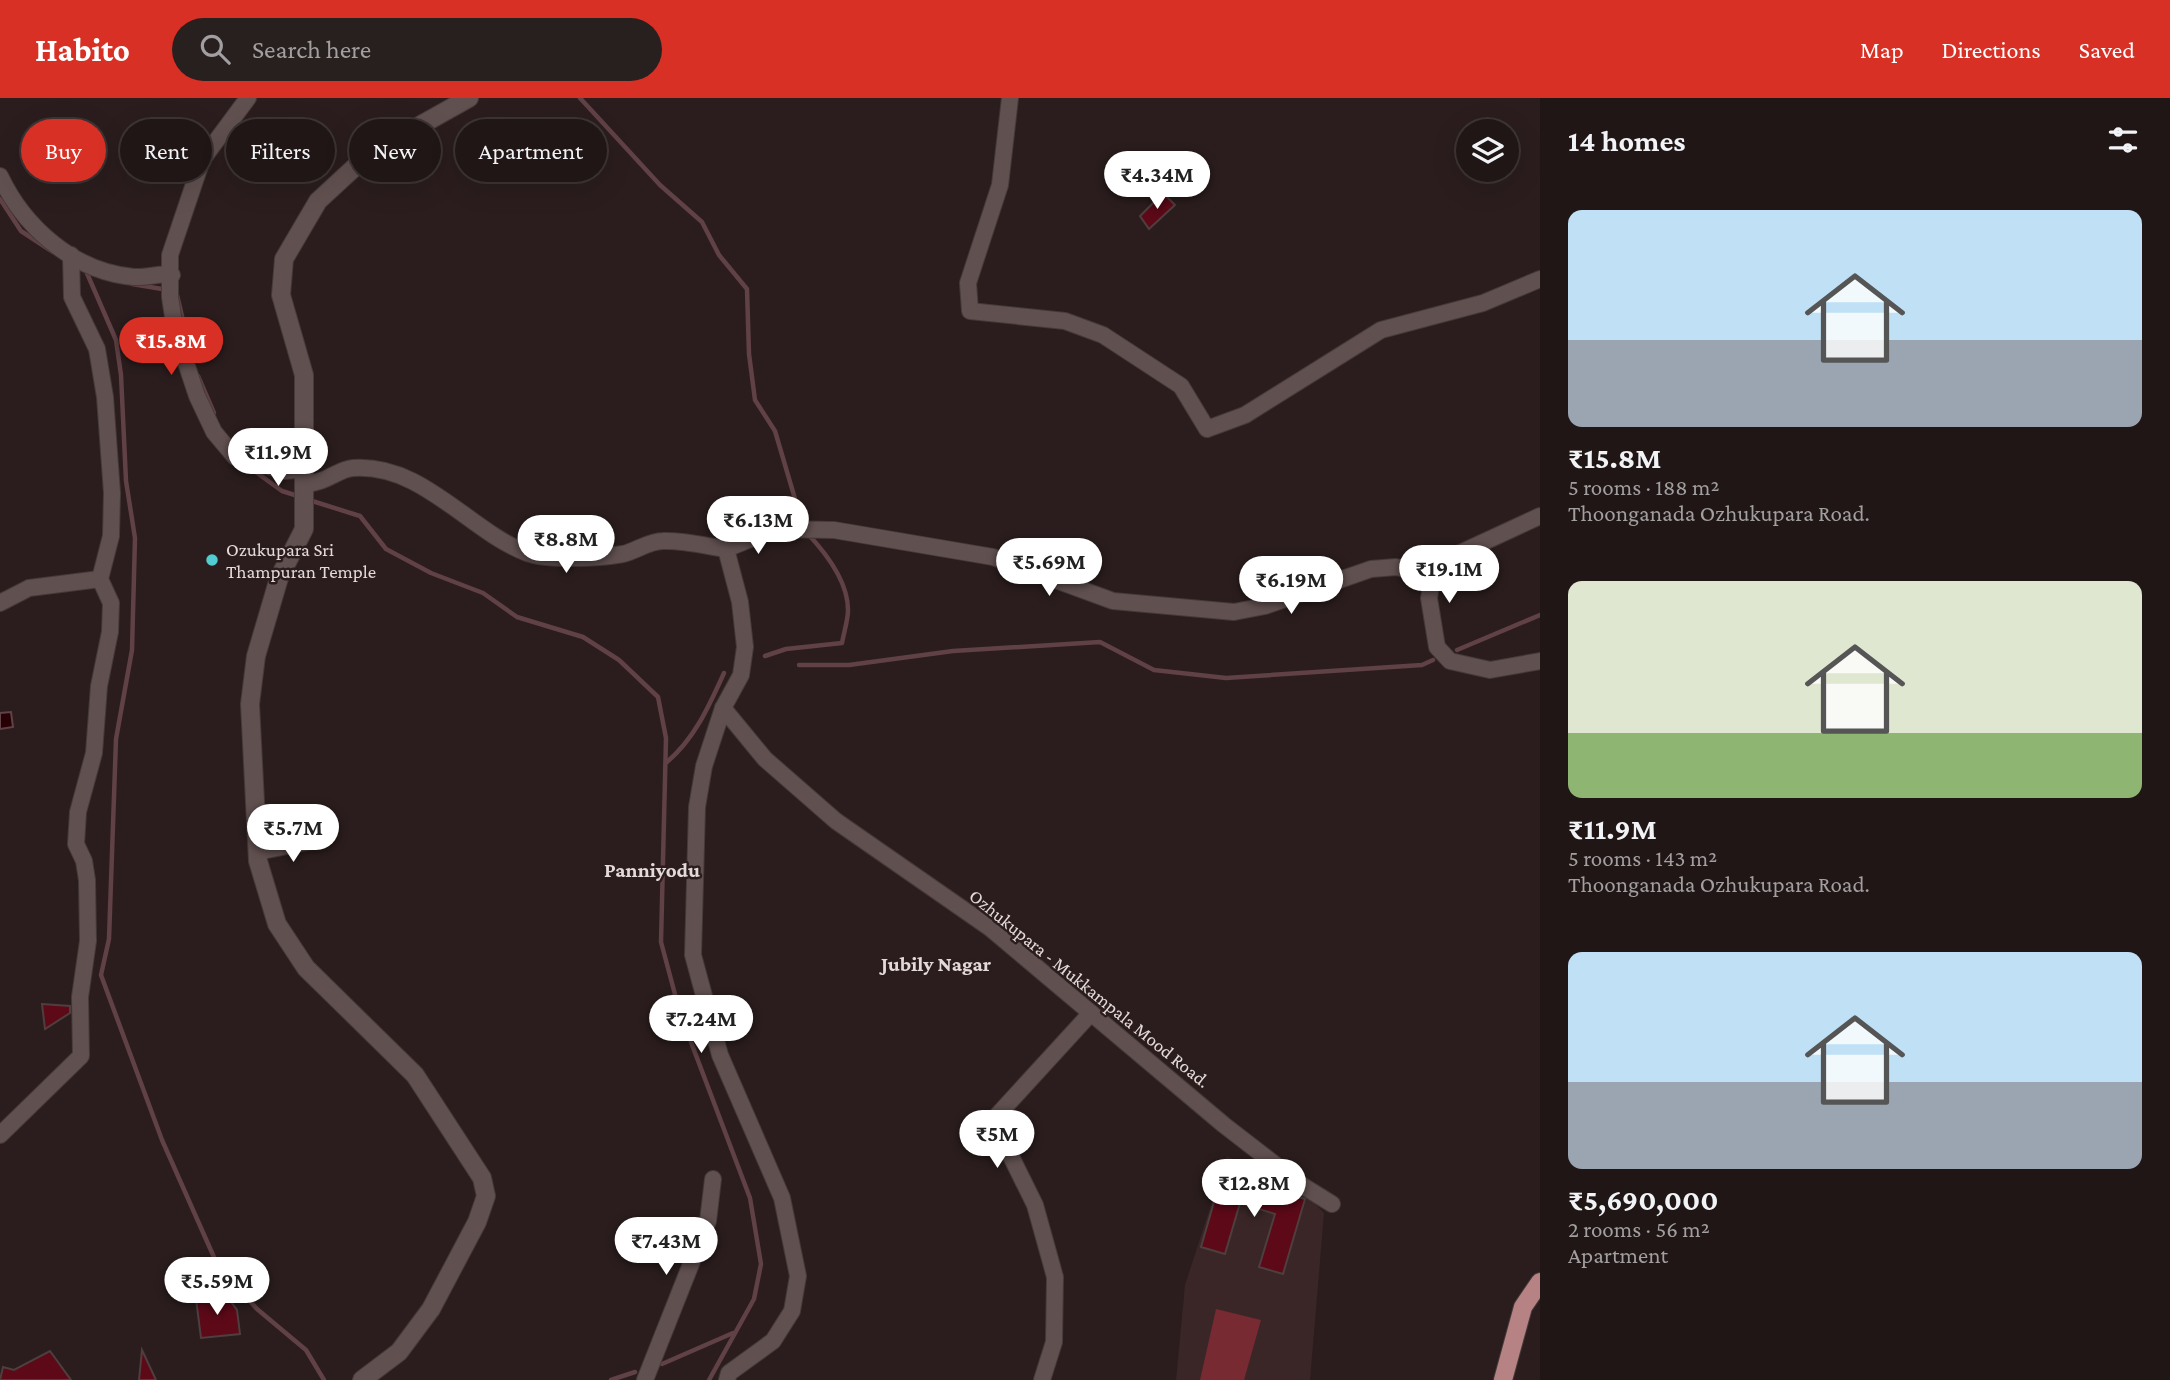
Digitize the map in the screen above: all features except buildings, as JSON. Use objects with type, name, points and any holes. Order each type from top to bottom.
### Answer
[{"type":"main road","points":[[362,1380],[399,1352],[431,1308],[477,1222],[486,1196],[482,1178],[415,1075],[306,968],[277,924],[257,852],[250,704],[256,656],[279,578],[304,529],[304,375],[281,295],[284,259],[318,201],[369,154],[469,98]]},
{"type":"main road","points":[[1503,1380],[1523,1307],[1540,1282]]},
{"type":"street","points":[[248,98],[202,160],[170,255],[170,297],[175,330],[197,396],[214,432],[235,457],[285,471],[304,482],[321,484],[350,468],[373,468],[395,475],[442,498],[528,553],[566,557],[623,554],[662,541],[726,549],[775,529],[834,530],[993,557],[1112,601],[1234,612],[1265,606],[1371,569],[1396,567],[1433,575]]},
{"type":"street","points":[[1010,98],[1000,185],[968,283],[970,311],[1065,321],[1103,335],[1181,386],[1207,429],[1245,415],[1381,330],[1483,303],[1540,279]]},
{"type":"street","points":[[0,176],[21,214],[56,247],[95,268],[132,277],[172,275]]},
{"type":"street","points":[[0,1135],[81,1056],[80,997],[88,941],[87,880],[84,861],[76,844],[78,813],[94,753],[99,686],[112,617],[111,603],[100,579],[111,526],[105,397],[97,349],[72,297],[71,255]]},
{"type":"street","points":[[1540,516],[1458,554],[1433,575],[1429,598],[1437,647],[1450,661],[1490,670],[1540,661]]},
{"type":"street","points":[[726,549],[740,602],[745,647],[741,675],[723,708],[704,765],[697,807],[693,955],[720,1055],[782,1198],[798,1276],[792,1311],[773,1341],[729,1373],[727,1380]]},
{"type":"street","points":[[0,603],[29,589],[100,579]]},
{"type":"street","name":"Ozhukupara - Mukkampala Mood Road.","points":[[723,708],[765,759],[836,821],[990,928],[1224,1125],[1303,1186],[1332,1204]]},
{"type":"street","points":[[257,852],[322,839]]},
{"type":"street","points":[[1042,1380],[1054,1342],[1055,1277],[1035,1205],[993,1120],[998,1111],[1036,1075],[1091,1013]]},
{"type":"street","points":[[645,1380],[708,1221],[713,1179]]},
{"type":"shaded area","points":[[11,712],[13,727],[0,729],[0,713]]},
{"type":"shaded area","points":[[1227,1156],[1310,1199],[1324,1213],[1310,1380],[1176,1380],[1185,1285]]},
{"type":"shaded area","points":[[1216,1309],[1261,1320],[1244,1380],[1200,1380]]},
{"type":"waterway","points":[[580,98],[660,185],[702,222],[719,255],[747,289],[749,354],[755,400],[775,431],[803,526]]},
{"type":"waterway","points":[[0,199],[21,231],[53,252]]},
{"type":"waterway","points":[[86,271],[116,340],[121,375],[126,481],[135,538],[132,650],[116,739],[109,939],[101,975],[162,1140],[217,1264],[257,1309],[306,1350],[324,1380]]},
{"type":"waterway","points":[[132,284],[168,290]]},
{"type":"waterway","points":[[177,295],[191,354]]},
{"type":"waterway","points":[[198,376],[214,413]]},
{"type":"waterway","points":[[249,467],[282,491],[301,497]]},
{"type":"waterway","points":[[309,500],[360,516],[386,549],[431,573],[483,593],[517,617],[583,637],[619,660],[658,697],[666,738],[661,942],[680,1013],[750,1198],[761,1264],[754,1299],[709,1380]]},
{"type":"waterway","points":[[765,656],[786,649],[842,643],[848,610],[844,589],[828,558],[807,533]]},
{"type":"waterway","points":[[1457,650],[1540,615]]},
{"type":"waterway","points":[[799,665],[849,665],[953,651],[1100,642],[1154,670],[1226,678],[1422,665],[1433,660]]},
{"type":"waterway","points":[[667,762],[686,743],[707,709],[724,673]]},
{"type":"waterway","points":[[662,1364],[733,1333]]},
{"type":"waterway","points":[[611,1380],[635,1372]]},
{"type":"place","name":"Ozukupara Sri Thampuran Temple","points":[[212,560]]},
{"type":"district","name":"Panniyodu","points":[[652,870]]},
{"type":"district","name":"Jubily Nagar","points":[[936,964]]}]
